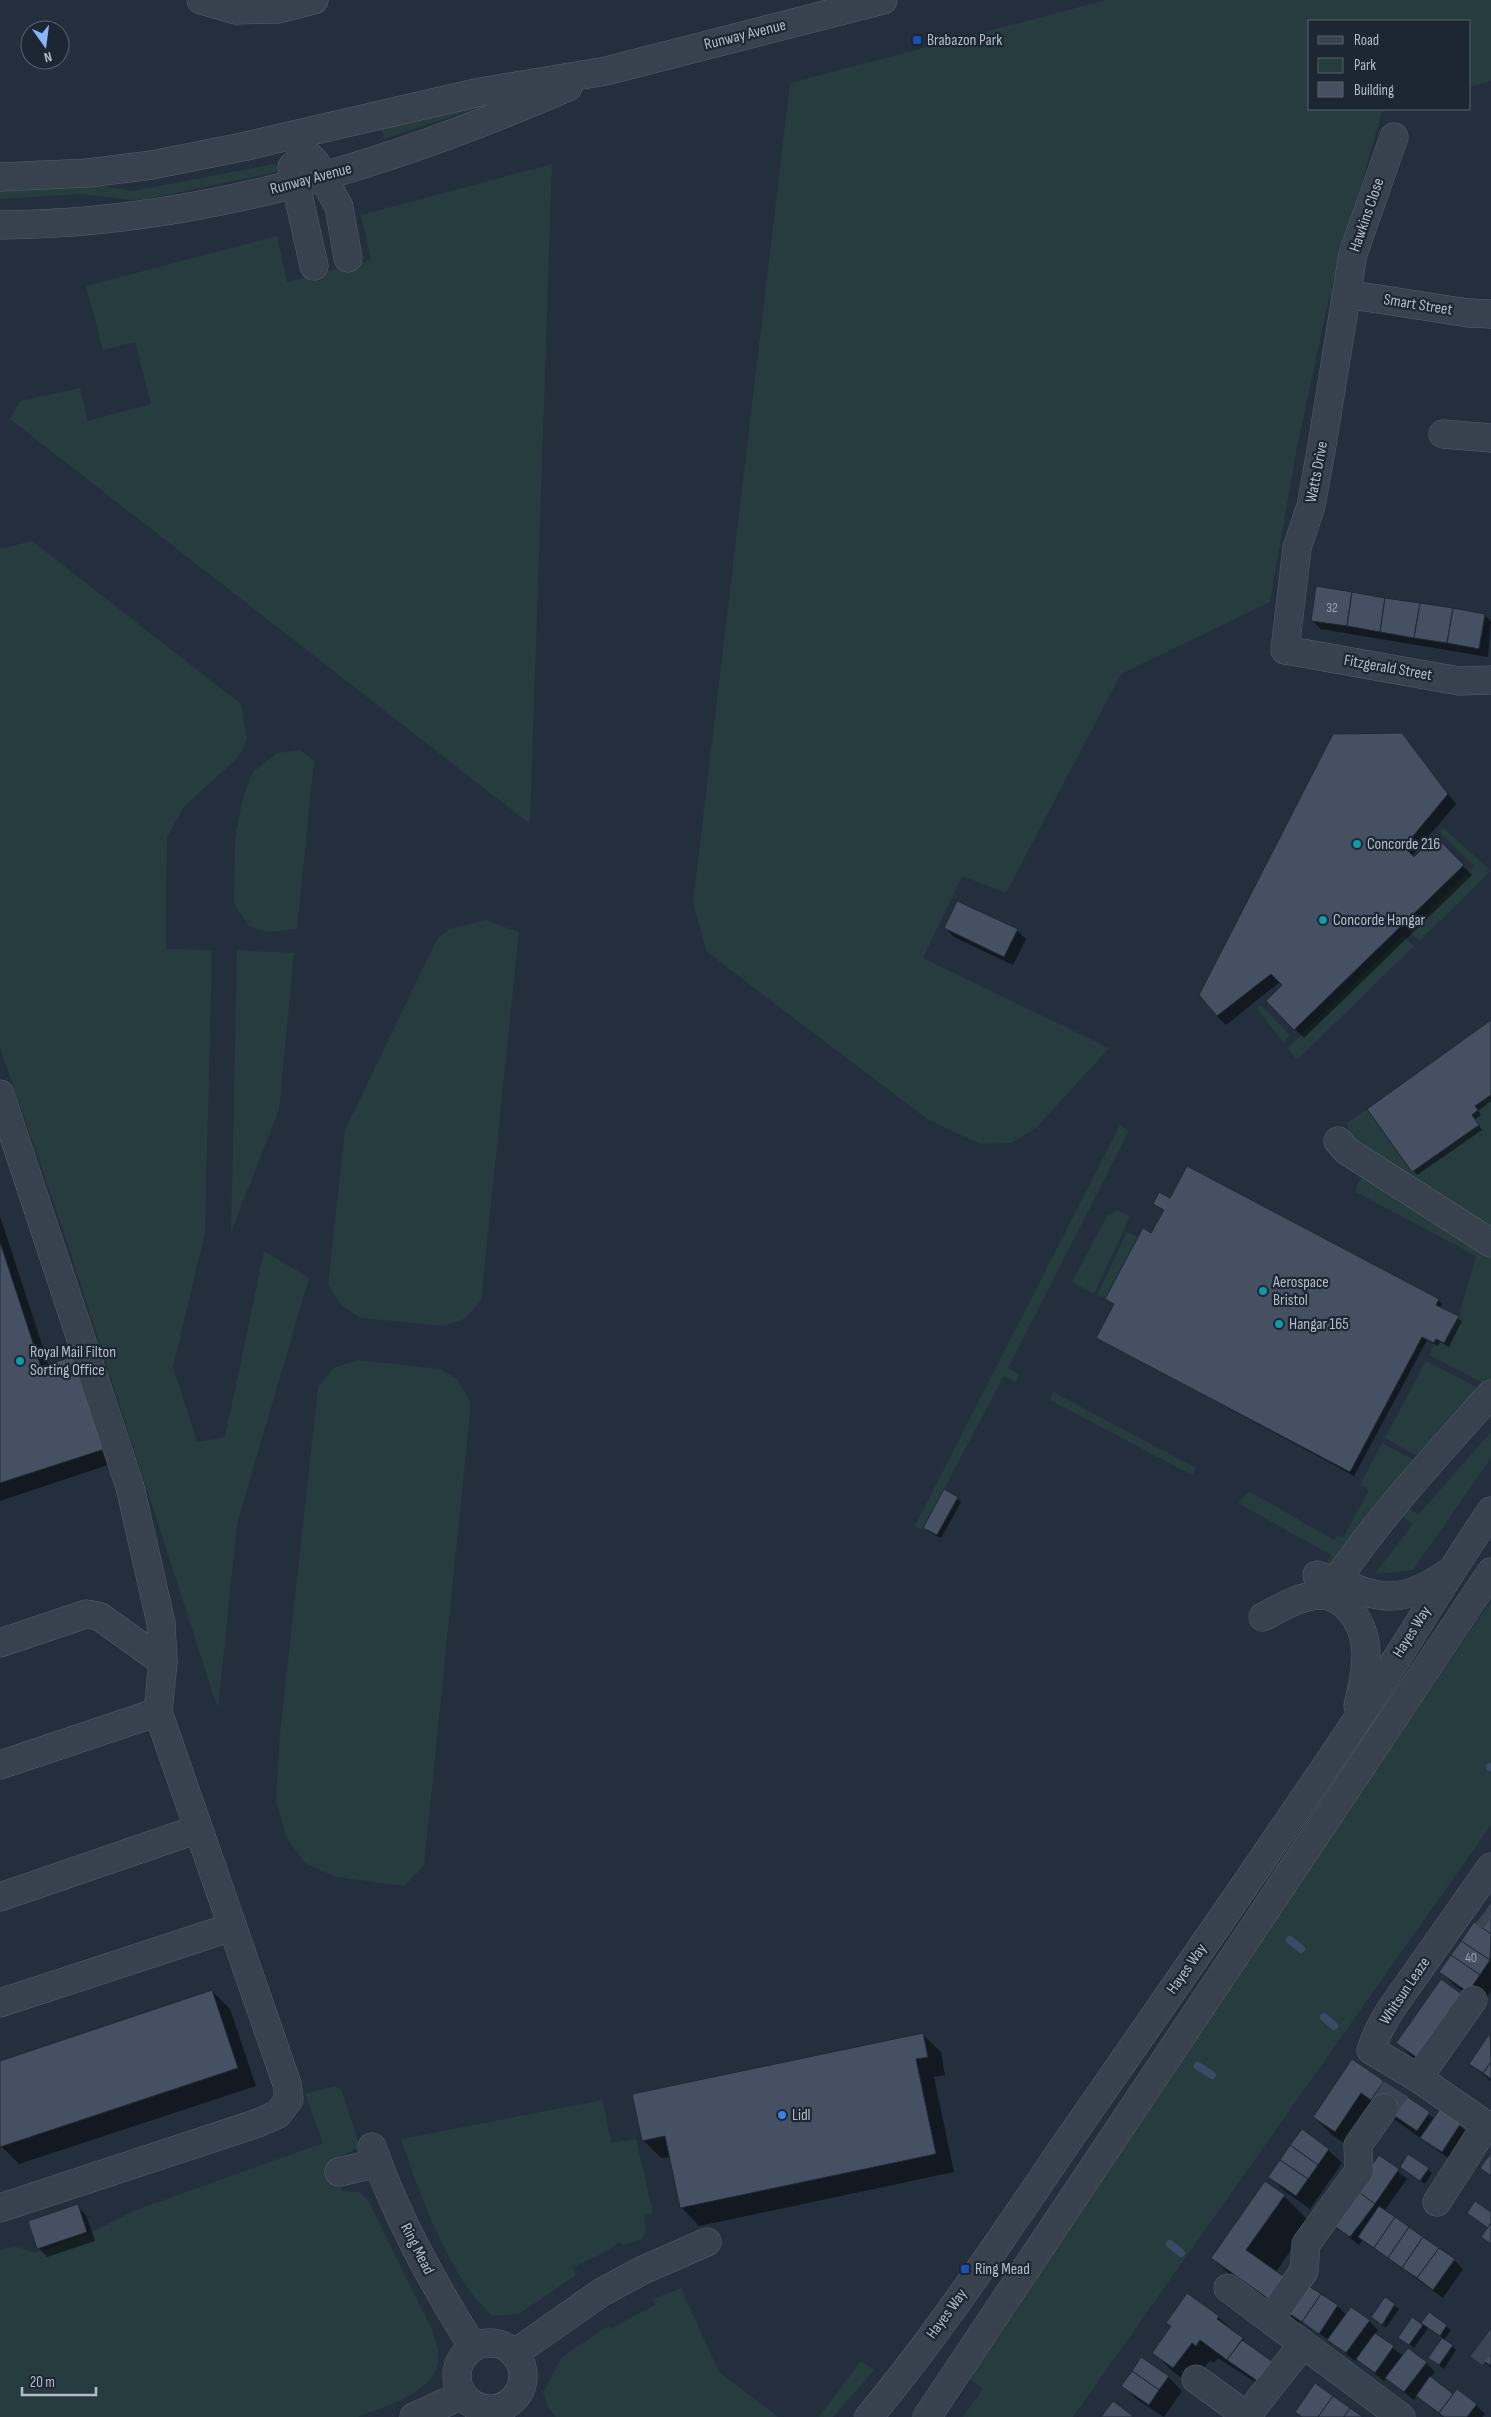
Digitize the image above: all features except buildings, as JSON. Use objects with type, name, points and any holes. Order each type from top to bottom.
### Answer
[{"type":"street","points":[[201,0],[236,10],[279,9],[314,0]]},
{"type":"street","name":"Runway Avenue","points":[[0,178],[88,174],[152,165],[290,136],[480,92],[606,70],[883,0]]},
{"type":"street","name":"Runway Avenue","points":[[0,225],[95,220],[150,213],[211,203],[324,177],[494,119],[606,70]]},
{"type":"street","points":[[290,136],[315,162],[339,206],[348,258]]},
{"type":"street","points":[[290,136],[291,163],[314,266]]},
{"type":"street","name":"Hawkins Close","points":[[1346,294],[1353,254],[1394,137]]},
{"type":"street","name":"Smart Street","points":[[1346,294],[1468,313],[1491,314]]},
{"type":"street","name":"Watts Drive","points":[[1285,650],[1298,548],[1311,506],[1346,294]]},
{"type":"street","points":[[1443,434],[1491,438]]},
{"type":"street","name":"Fitzgerald Street","points":[[1285,650],[1458,680],[1491,680]]},
{"type":"street","points":[[0,1094],[130,1487],[161,1623],[163,1662],[158,1712],[287,2084],[289,2099],[278,2114],[258,2124],[0,2208]]},
{"type":"street","points":[[1338,1141],[1347,1151],[1491,1243]]},
{"type":"street","points":[[1263,1617],[1294,1602],[1313,1596],[1327,1584],[1392,1506],[1491,1394]]},
{"type":"street","name":"Hayes Way","points":[[869,2417],[898,2382],[974,2276],[1353,1726],[1451,1570],[1491,1511]]},
{"type":"street","points":[[1327,1584],[1388,1598],[1417,1592],[1451,1570]]},
{"type":"street","name":"Hayes Way","points":[[927,2417],[1491,1572]]},
{"type":"street","points":[[1327,1584],[1361,1627],[1366,1644],[1364,1678],[1353,1726]]},
{"type":"street","points":[[0,1643],[86,1614],[99,1616],[163,1662]]},
{"type":"street","points":[[0,1764],[158,1712]]},
{"type":"street","points":[[0,1897],[198,1829]]},
{"type":"street","name":"Whitsun Leaze","points":[[1488,2125],[1402,2087],[1371,2050],[1389,2012],[1422,1968],[1435,1943],[1475,1907],[1491,1866]]},
{"type":"street","points":[[0,2003],[232,1927]]},
{"type":"street","points":[[1270,2319],[1304,2271],[1306,2244],[1358,2172],[1358,2145],[1402,2087],[1474,2000]]},
{"type":"street","points":[[1437,2202],[1488,2125]]},
{"type":"street","name":"Ring Mead","points":[[339,2172],[375,2155],[422,2262],[473,2347]]},
{"type":"street","points":[[515,2353],[602,2292],[643,2270],[706,2242]]},
{"type":"street","points":[[1228,2288],[1401,2417]]},
{"type":"street","points":[[487,2342],[502,2344],[515,2353],[521,2362],[523,2379],[515,2410],[484,2409],[472,2404],[462,2395],[456,2374],[462,2359],[473,2347],[487,2342]]},
{"type":"street","points":[[1196,2379],[1247,2417],[1302,2344]]},
{"type":"street","points":[[414,2417],[462,2395]]},
{"type":"green space","points":[[1106,0],[1491,0],[1491,81],[1471,87],[1471,20],[1308,20],[1308,110],[1389,110],[1382,112],[1332,285],[1297,447],[1270,602],[1121,674],[1006,893],[962,876],[923,958],[1109,1048],[1036,1128],[1011,1143],[980,1144],[927,1119],[707,952],[693,903],[790,83]]},
{"type":"green space","points":[[498,101],[384,139],[381,125]]},
{"type":"green space","points":[[274,164],[279,166],[281,171],[147,199],[132,200],[81,194],[0,199],[0,188],[91,184],[133,191]]},
{"type":"green space","points":[[552,164],[530,824],[10,419],[20,401],[80,388],[88,421],[151,404],[135,342],[103,350],[86,286],[277,236],[287,282],[371,260],[361,215]]},
{"type":"green space","points":[[32,541],[241,704],[247,739],[238,758],[184,806],[167,837],[166,949],[212,950],[205,1233],[173,1367],[197,1442],[225,1437],[264,1251],[309,1278],[237,1524],[218,1709],[62,1227],[0,1047],[0,549]]},
{"type":"green space","points":[[300,750],[314,761],[297,929],[267,932],[249,926],[234,904],[235,838],[243,797],[253,772],[277,753]]},
{"type":"green space","points":[[1443,828],[1491,871],[1419,941],[1409,930],[1474,866],[1439,831]]},
{"type":"green space","points":[[486,920],[519,932],[481,1301],[464,1319],[444,1326],[361,1318],[341,1305],[328,1285],[345,1130],[437,939],[450,929]]},
{"type":"green space","points":[[1403,935],[1414,946],[1297,1060],[1288,1048]]},
{"type":"green space","points":[[237,950],[294,953],[279,1110],[231,1232]]},
{"type":"green space","points":[[1261,1005],[1290,1035],[1283,1042],[1257,1009]]},
{"type":"green space","points":[[1491,1095],[1491,1234],[1376,1163],[1349,1135],[1347,1123],[1367,1109],[1413,1172],[1479,1125],[1472,1115],[1478,1110],[1475,1106]]},
{"type":"green space","points":[[1120,1125],[1129,1131],[1008,1368],[1019,1374],[1016,1382],[1004,1376],[922,1530],[915,1526]]},
{"type":"green space","points":[[1365,1176],[1491,1252],[1491,1384],[1489,1386],[1429,1355],[1436,1339],[1444,1343],[1459,1316],[1476,1256],[1356,1192],[1358,1182]]},
{"type":"green space","points":[[1118,1210],[1130,1216],[1094,1294],[1072,1282],[1107,1216]]},
{"type":"green space","points":[[1127,1232],[1138,1237],[1105,1299],[1097,1295]]},
{"type":"green space","points":[[357,1360],[440,1369],[457,1379],[471,1403],[424,1866],[404,1886],[336,1877],[305,1863],[286,1837],[276,1800],[280,1734],[318,1387],[334,1368]]},
{"type":"green space","points":[[1426,1361],[1484,1391],[1423,1459],[1385,1438]]},
{"type":"green space","points":[[1053,1392],[1196,1468],[1192,1475],[1050,1400]]},
{"type":"green space","points":[[1491,1432],[1491,1458],[1413,1570],[1375,1574],[1413,1524],[1398,1513],[1404,1504],[1418,1515]]},
{"type":"green space","points":[[1382,1443],[1420,1463],[1332,1568],[1323,1569],[1331,1555],[1238,1503],[1249,1491],[1334,1540],[1337,1535],[1343,1538],[1369,1490],[1360,1485]]},
{"type":"green space","points":[[1491,1601],[1491,1825],[1073,2417],[963,2417],[983,2389],[970,2379],[1040,2261]]},
{"type":"green space","points":[[334,2086],[341,2089],[360,2147],[329,2162],[342,2191],[359,2192],[368,2200],[432,2330],[439,2360],[433,2375],[426,2384],[393,2404],[358,2417],[0,2417],[0,2250],[14,2246],[36,2253],[90,2233],[136,2210],[323,2143],[305,2094]]},
{"type":"green space","points":[[603,2100],[611,2143],[636,2139],[653,2213],[644,2214],[646,2231],[642,2239],[624,2245],[618,2242],[608,2250],[573,2268],[576,2275],[519,2314],[493,2316],[477,2300],[463,2281],[450,2258],[427,2209],[401,2139]]},
{"type":"green space","points":[[681,2288],[719,2372],[778,2417],[556,2417],[548,2407],[543,2393],[562,2357],[607,2327],[610,2329],[655,2305],[653,2299]]},
{"type":"green space","points":[[861,2361],[874,2370],[833,2417],[819,2417]]},
{"type":"waterway","points":[[1290,1940],[1301,1949]]},
{"type":"waterway","points":[[1324,2017],[1334,2026]]},
{"type":"waterway","points":[[1198,2066],[1212,2075]]},
{"type":"waterway","points":[[1170,2244],[1181,2253]]},
{"type":"tunnel","points":[[1484,1913],[1491,1919]]},
{"type":"tunnel","points":[[1384,2108],[1396,2089]]},
{"type":"tunnel","points":[[1479,2345],[1491,2354]]},
{"type":"place","name":"Brabazon Park","points":[[917,40]]},
{"type":"place","name":"Concorde 216","points":[[1357,844]]},
{"type":"place","name":"Concorde Hangar","points":[[1323,920]]},
{"type":"place","name":"Aerospace Bristol","points":[[1263,1291]]},
{"type":"place","name":"Hangar 165","points":[[1279,1324]]},
{"type":"place","name":"Royal Mail Filton Sorting Office","points":[[20,1361]]},
{"type":"place","name":"Lidl","points":[[782,2115]]},
{"type":"place","name":"Ring Mead","points":[[965,2269]]}]
